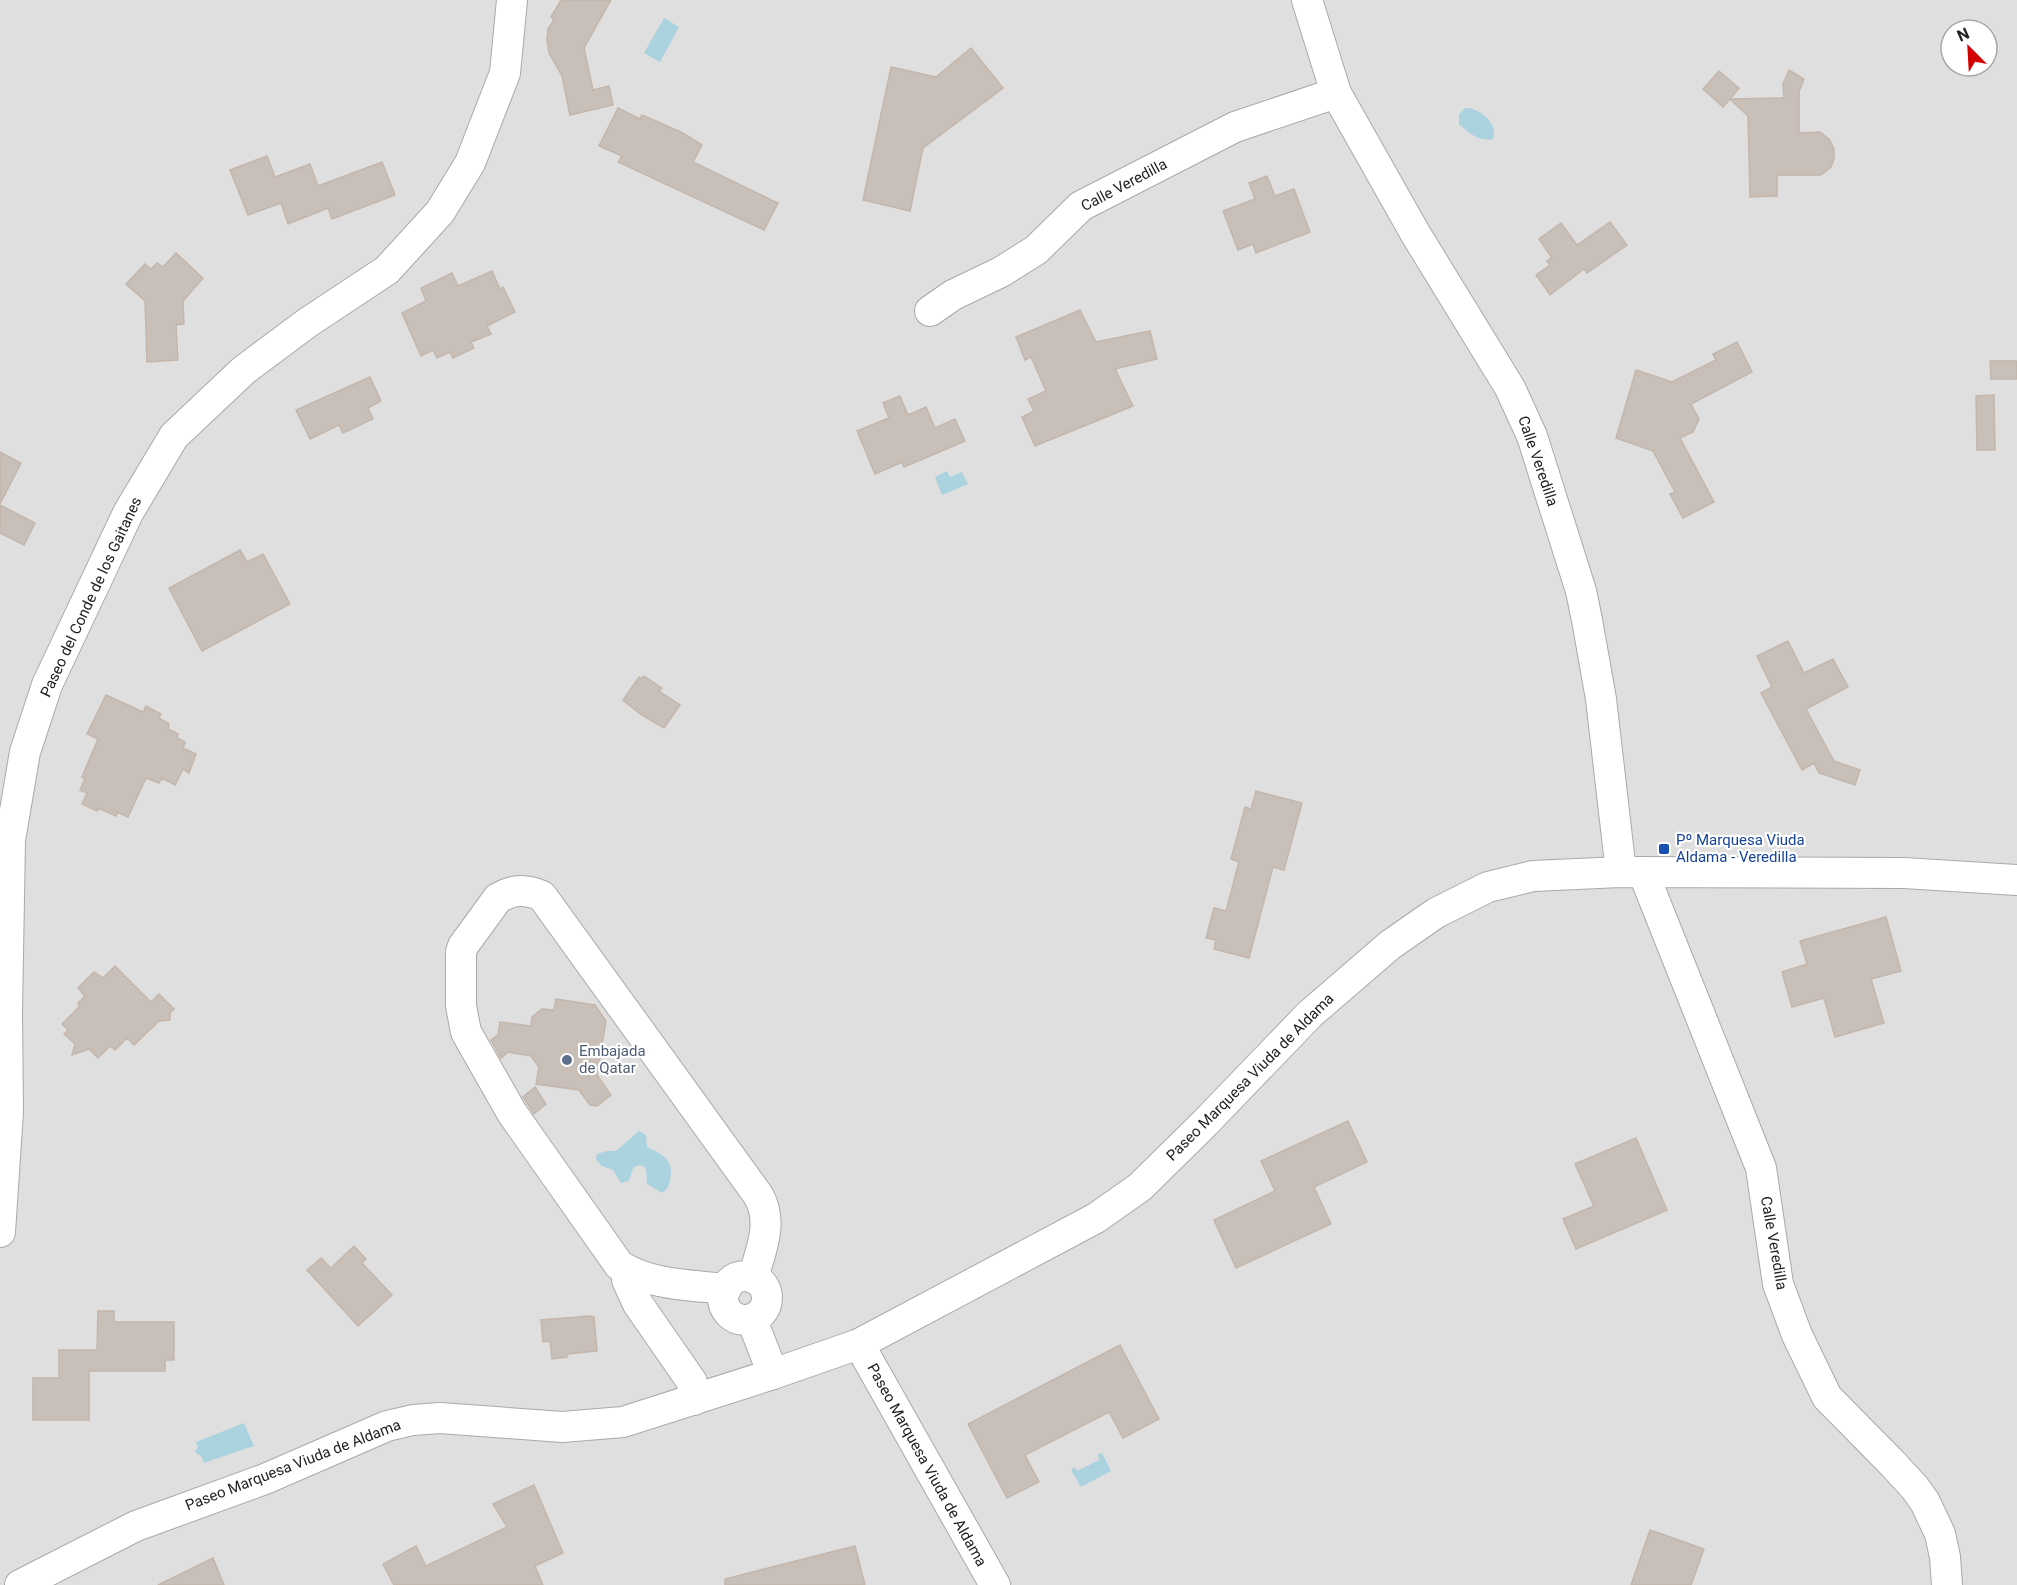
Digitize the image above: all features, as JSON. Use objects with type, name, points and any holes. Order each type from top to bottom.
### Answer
[{"type":"street","name":"Paseo del Conde de los Gaitanes","points":[[0,1232],[8,1112],[10,840],[25,752],[47,685],[128,513],[174,436],[244,370],[307,323],[387,270],[440,212],[470,163],[505,73],[512,0]]},
{"type":"street","name":"Calle Veredilla","points":[[1307,0],[1336,93],[1415,233],[1510,388],[1532,436],[1581,591],[1632,872],[1761,1168],[1778,1284],[1797,1335],[1827,1397],[1900,1472],[1925,1502],[1940,1534],[1945,1557],[1947,1585]]},
{"type":"street","name":"Calle Veredilla","points":[[930,311],[953,295],[1001,272],[1036,250],[1081,206],[1235,127],[1336,93]]},
{"type":"street","name":"Paseo Marquesa Viuda de Aldama","points":[[20,1585],[136,1526],[266,1479],[387,1426],[413,1420],[440,1418],[562,1426],[623,1422],[859,1344],[1095,1218],[1140,1187],[1310,1014],[1390,945],[1436,913],[1488,887],[1533,876],[1632,872],[1904,873],[2017,880]]},
{"type":"street","points":[[726,1289],[668,1283],[627,1270],[619,1265],[512,1113],[466,1032],[461,1006],[463,946],[498,898],[516,891],[530,891],[542,896],[758,1195],[764,1205],[766,1228],[753,1278]]},
{"type":"street","points":[[627,1270],[627,1280],[638,1304],[692,1382],[694,1400]]},
{"type":"street","points":[[737,1278],[753,1278],[761,1282],[768,1299],[760,1315],[752,1320],[743,1320],[729,1313],[724,1305],[723,1297],[726,1289],[737,1278]]},
{"type":"street","points":[[752,1320],[773,1374]]},
{"type":"street","name":"Paseo Marquesa Viuda de Aldama","points":[[859,1344],[995,1585]]},
{"type":"shaded area","points":[[0,0],[2017,0],[2017,1585],[0,1585]]},
{"type":"water","points":[[664,18],[679,27],[660,62],[644,53]]},
{"type":"water","points":[[1465,108],[1477,110],[1487,118],[1493,128],[1493,139],[1479,138],[1459,124],[1459,114]]},
{"type":"water","points":[[947,471],[950,477],[962,472],[968,484],[942,495],[935,477]]},
{"type":"water","points":[[639,1131],[646,1135],[647,1147],[663,1156],[671,1168],[668,1188],[662,1193],[647,1184],[646,1170],[643,1166],[638,1165],[633,1168],[629,1181],[621,1183],[613,1170],[602,1166],[596,1159],[597,1154],[616,1151]]},
{"type":"water","points":[[244,1423],[254,1446],[204,1463],[201,1456],[196,1453],[195,1450],[198,1448],[196,1442]]},
{"type":"water","points":[[1102,1453],[1111,1471],[1081,1487],[1071,1470],[1075,1467],[1077,1471],[1099,1460],[1098,1454]]},
{"type":"building","points":[[561,0],[611,0],[584,48],[593,90],[609,86],[613,105],[570,115],[562,76],[549,53],[547,39],[548,29],[554,20],[551,17]]},
{"type":"building","points":[[971,48],[1003,88],[923,148],[910,211],[863,200],[891,67],[936,77]]},
{"type":"building","points":[[1789,70],[1804,79],[1799,92],[1799,133],[1820,132],[1829,139],[1834,149],[1831,167],[1821,175],[1777,175],[1777,196],[1750,197],[1748,116],[1730,99],[1784,98],[1783,84]]},
{"type":"building","points":[[1719,71],[1739,88],[1723,107],[1703,89]]},
{"type":"building","points":[[618,108],[640,119],[642,115],[683,133],[702,145],[693,162],[778,203],[764,230],[618,162],[622,156],[599,146]]},
{"type":"building","points":[[267,156],[275,177],[310,164],[318,186],[382,162],[395,195],[332,219],[328,208],[288,224],[281,203],[248,215],[230,170]]},
{"type":"building","points":[[1267,176],[1275,196],[1294,189],[1310,232],[1256,253],[1253,244],[1238,250],[1223,211],[1255,199],[1249,183]]},
{"type":"building","points":[[1610,222],[1627,245],[1587,273],[1584,269],[1550,295],[1536,275],[1550,265],[1547,261],[1552,258],[1539,239],[1561,223],[1577,245]]},
{"type":"building","points":[[176,253],[203,278],[183,301],[184,324],[176,325],[178,360],[147,362],[145,301],[126,284],[145,264],[151,269],[157,263],[163,267]]},
{"type":"building","points":[[492,271],[500,289],[503,287],[515,312],[487,326],[491,334],[471,342],[474,348],[453,358],[450,352],[437,358],[433,350],[421,356],[402,313],[426,301],[421,288],[452,273],[458,286]]},
{"type":"building","points":[[1080,310],[1096,342],[1150,331],[1157,359],[1115,369],[1133,406],[1035,446],[1022,417],[1034,411],[1028,399],[1046,391],[1031,357],[1025,360],[1016,337]]},
{"type":"building","points":[[1737,342],[1752,372],[1691,404],[1699,419],[1693,432],[1680,438],[1714,502],[1683,518],[1670,494],[1675,492],[1653,451],[1616,438],[1636,370],[1672,382],[1716,360],[1713,354]]},
{"type":"building","points":[[1990,361],[2017,361],[2017,379],[1991,379]]},
{"type":"building","points":[[370,377],[381,401],[368,408],[373,419],[343,433],[339,425],[310,439],[296,410]]},
{"type":"building","points":[[1994,395],[1995,450],[1977,450],[1976,396]]},
{"type":"building","points":[[900,396],[908,415],[926,407],[935,428],[955,419],[965,441],[904,467],[902,462],[875,474],[857,431],[889,418],[883,403]]},
{"type":"building","points":[[0,452],[21,463],[0,504]]},
{"type":"building","points":[[0,505],[35,523],[24,545],[0,533]]},
{"type":"building","points":[[240,550],[247,562],[263,554],[290,604],[202,651],[169,588]]},
{"type":"building","points":[[1788,641],[1804,673],[1833,659],[1848,687],[1806,709],[1834,761],[1860,770],[1855,785],[1819,773],[1814,763],[1802,770],[1761,693],[1772,687],[1757,656]]},
{"type":"building","points":[[644,676],[662,688],[659,691],[680,705],[664,728],[640,714],[623,700],[639,677],[642,679]]},
{"type":"building","points":[[106,695],[143,712],[146,706],[161,714],[159,718],[169,724],[168,729],[178,734],[177,738],[185,742],[183,748],[196,754],[189,773],[183,769],[175,785],[162,778],[159,783],[146,778],[128,817],[117,812],[116,816],[98,808],[97,811],[82,804],[87,793],[80,790],[85,778],[82,777],[98,739],[87,734]]},
{"type":"building","points":[[1256,791],[1302,803],[1284,870],[1273,867],[1249,958],[1214,949],[1216,940],[1206,938],[1214,908],[1226,911],[1239,862],[1231,859],[1245,807],[1251,809]]},
{"type":"building","points":[[1886,917],[1901,971],[1871,979],[1884,1023],[1835,1037],[1824,998],[1792,1007],[1782,972],[1807,964],[1800,941]]},
{"type":"building","points":[[115,966],[151,1002],[159,994],[174,1009],[170,1013],[170,1020],[159,1021],[134,1045],[127,1038],[115,1050],[110,1046],[98,1058],[89,1049],[72,1055],[75,1044],[64,1034],[68,1030],[62,1024],[80,1006],[78,1003],[85,996],[78,988],[94,972],[103,978]]},
{"type":"building","name":"Embajada de Qatar","points":[[556,999],[595,1005],[606,1021],[597,1075],[611,1095],[597,1106],[590,1105],[579,1090],[536,1084],[539,1067],[531,1056],[508,1052],[501,1058],[491,1040],[498,1035],[500,1022],[531,1026],[532,1017],[542,1009],[554,1010]]},
{"type":"building","points":[[535,1087],[546,1104],[534,1114],[523,1097]]},
{"type":"building","points":[[1348,1121],[1367,1162],[1314,1187],[1331,1224],[1236,1268],[1214,1220],[1275,1191],[1261,1161]]},
{"type":"building","points":[[1636,1138],[1667,1210],[1576,1249],[1563,1219],[1594,1206],[1575,1164]]},
{"type":"building","points":[[354,1246],[366,1259],[362,1263],[392,1295],[358,1326],[307,1270],[321,1258],[331,1268]]},
{"type":"building","points":[[98,1311],[114,1311],[114,1322],[174,1322],[174,1360],[165,1360],[165,1371],[89,1371],[89,1420],[33,1420],[33,1378],[59,1378],[59,1350],[97,1350]]},
{"type":"building","points":[[594,1317],[597,1351],[567,1354],[567,1357],[552,1359],[550,1341],[543,1342],[541,1320]]},
{"type":"building","points":[[1120,1345],[1159,1419],[1123,1438],[1109,1412],[1025,1455],[1039,1482],[1007,1498],[968,1424]]},
{"type":"building","points":[[534,1485],[563,1553],[535,1566],[543,1585],[394,1585],[383,1564],[416,1546],[426,1566],[507,1527],[493,1504]]},
{"type":"building","points":[[1650,1530],[1704,1549],[1691,1585],[1631,1585]]},
{"type":"building","points":[[855,1546],[865,1585],[725,1585],[725,1579]]},
{"type":"building","points":[[213,1558],[224,1585],[158,1585]]},
{"type":"place","name":"Pº Marquesa Viuda Aldama - Veredilla","points":[[1664,849]]},
{"type":"place","name":"Embajada de Qatar","points":[[567,1060]]}]
